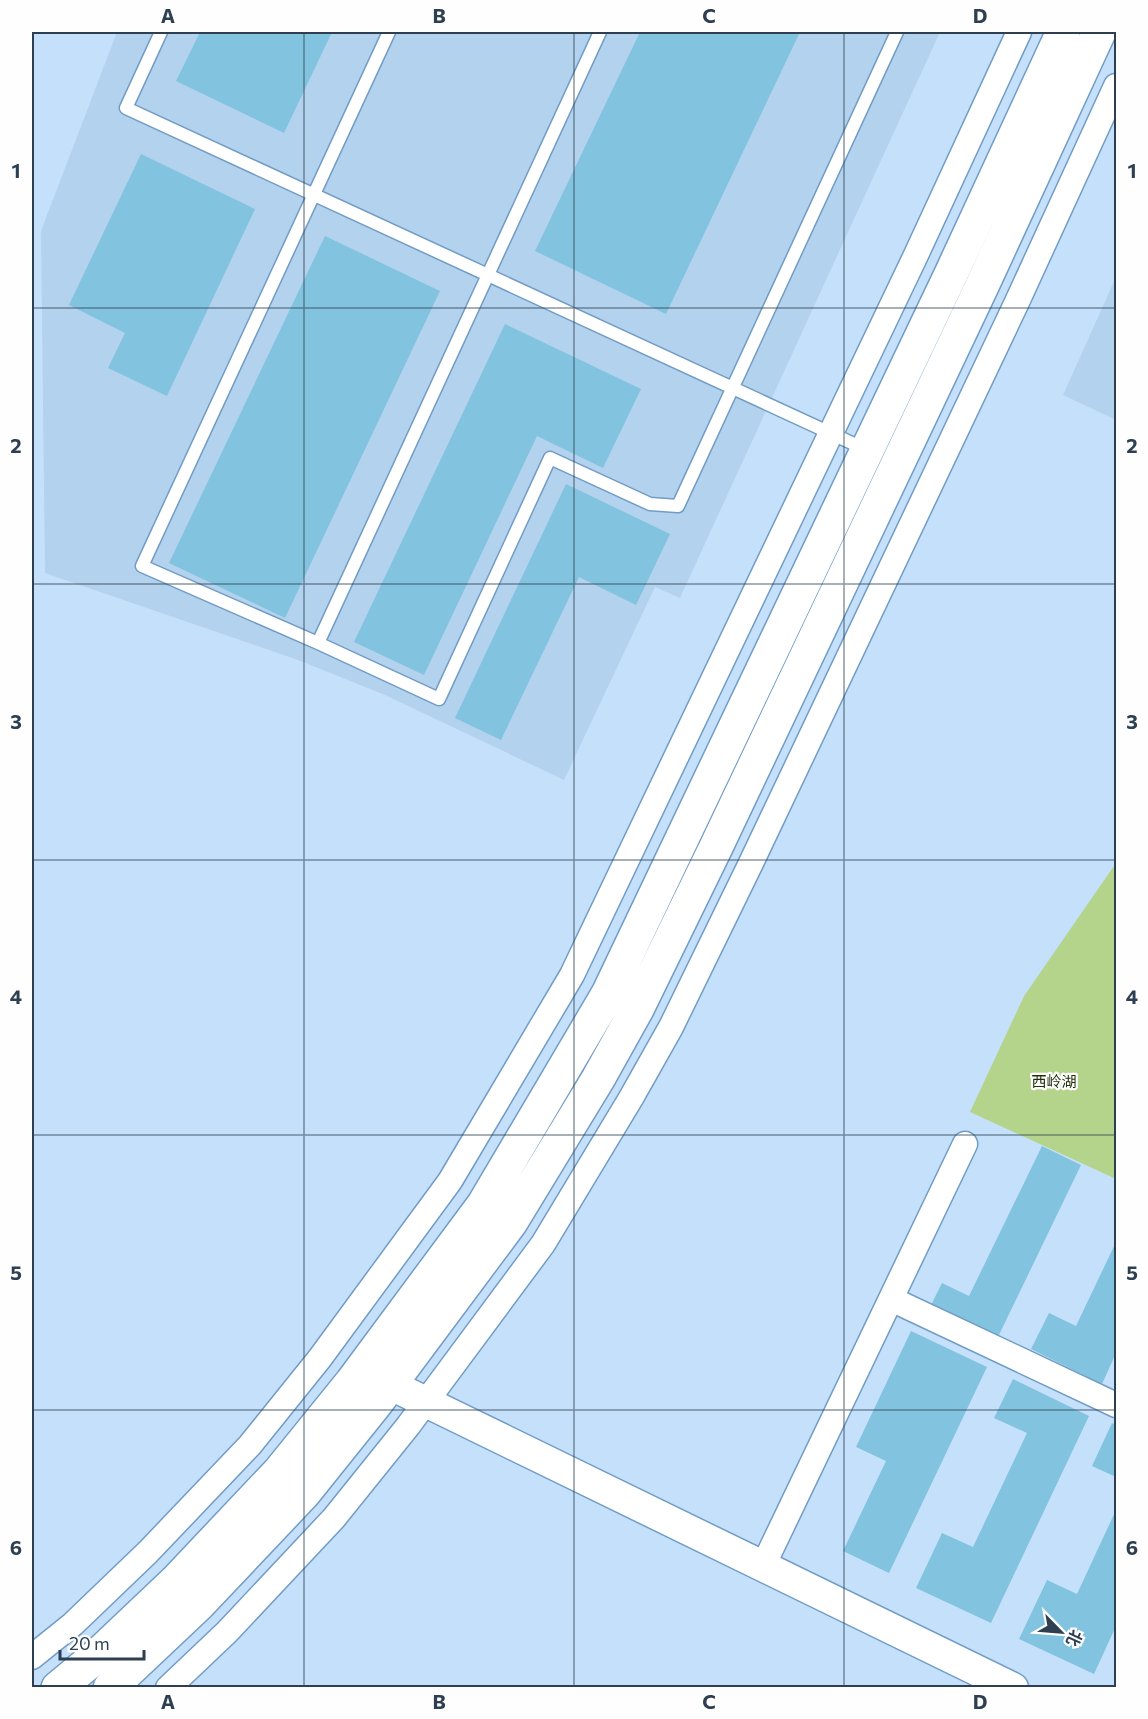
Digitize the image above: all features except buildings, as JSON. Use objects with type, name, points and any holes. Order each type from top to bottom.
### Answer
[{"type":"highway","points":[[58,1688],[99,1654],[176,1581],[280,1472],[352,1382],[484,1204],[570,1062],[608,994],[868,450],[1063,32]]},
{"type":"highway","points":[[110,1688],[199,1604],[304,1493],[391,1385],[511,1222],[597,1079],[637,1009],[716,847],[982,286],[1099,32]]},
{"type":"street","points":[[32,1657],[73,1624],[148,1552],[250,1445],[320,1358],[450,1182],[573,975],[831,434],[1018,32]]},
{"type":"street","points":[[168,1688],[226,1632],[334,1518],[426,1402],[543,1244],[671,1027],[1002,335],[1116,86]]},
{"type":"street","points":[[763,1566],[965,1144]]},
{"type":"street","points":[[891,1299],[1116,1405]]},
{"type":"street","points":[[391,1385],[1013,1688]]},
{"type":"lane","points":[[161,32],[126,108],[868,450]]},
{"type":"lane","points":[[389,32],[142,566],[439,699],[550,458],[650,504],[678,506],[897,32]]},
{"type":"lane","points":[[318,643],[600,32]]},
{"type":"shaded area","points":[[117,32],[940,32],[680,598],[655,587],[564,780],[385,695],[298,660],[45,573],[41,231]]},
{"type":"shaded area","points":[[1116,277],[1116,420],[1063,395]]},
{"type":"green space","name":"西岭湖","points":[[1116,863],[1116,1179],[970,1112],[1024,996]]}]
